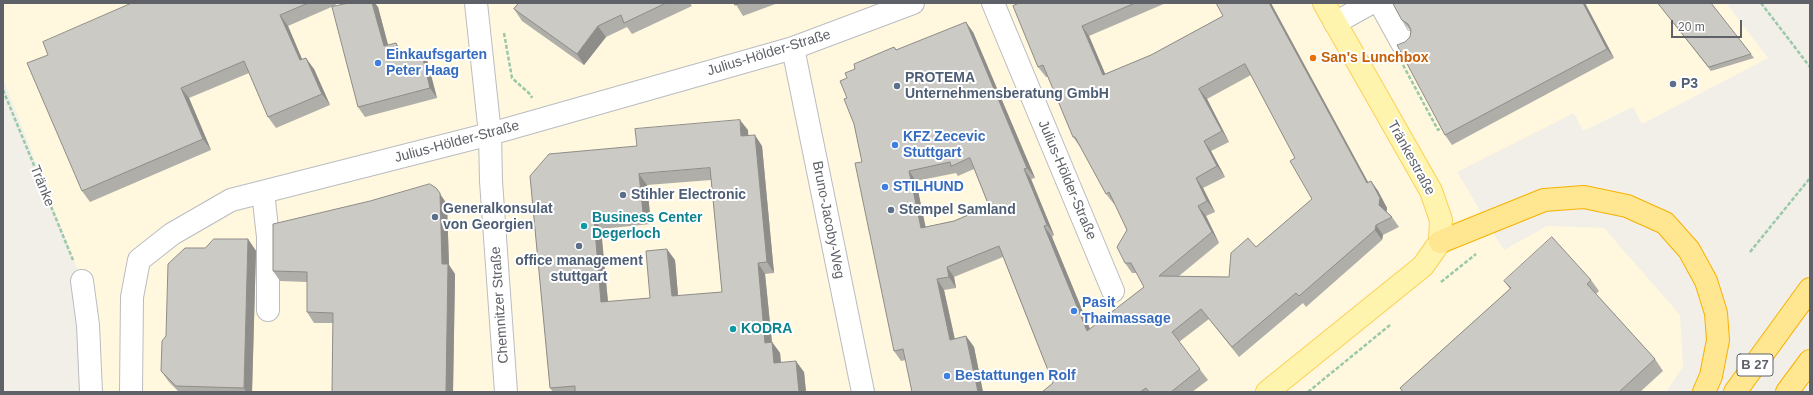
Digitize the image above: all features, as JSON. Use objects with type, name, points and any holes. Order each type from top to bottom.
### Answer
[{"type":"highway","points":[[1440,242],[1544,200],[1584,197],[1627,206],[1664,223],[1689,250],[1706,281],[1716,312],[1718,340],[1711,376],[1704,392]]},
{"type":"highway","name":"B 27","points":[[1736,392],[1810,289]]},
{"type":"highway","points":[[1787,392],[1810,361]]},
{"type":"main road","name":"Tränkestraße","points":[[1324,3],[1431,191],[1441,220],[1440,242]]},
{"type":"main road","points":[[1267,392],[1423,266],[1440,242]]},
{"type":"street","name":"Chemnitzer Straße","points":[[476,3],[490,134],[491,181],[506,392]]},
{"type":"street","name":"Julius-Hölder-Straße","points":[[131,392],[132,297],[139,260],[172,234],[231,200],[490,134],[793,48],[913,3]]},
{"type":"street","name":"Julius-Hölder-Straße","points":[[993,3],[1113,291]]},
{"type":"street","points":[[1335,23],[1371,3]]},
{"type":"street","points":[[1380,3],[1402,43],[1406,41]]},
{"type":"street","name":"Bruno-Jacoby-Weg","points":[[793,48],[863,392]]},
{"type":"street","points":[[263,192],[268,237],[268,310]]},
{"type":"street","points":[[82,281],[88,325],[91,392]]},
{"type":"path","points":[[1761,3],[1810,67]]},
{"type":"path","points":[[503,27],[512,78],[531,96],[533,122]]},
{"type":"path","name":"Tränke","points":[[3,90],[82,281]]},
{"type":"path","points":[[1426,109],[1438,130],[1442,127]]},
{"type":"path","points":[[1750,252],[1810,178]]},
{"type":"path","points":[[1436,287],[1479,251],[1472,230]]},
{"type":"path","points":[[1308,392],[1393,322]]},
{"type":"shaded area","points":[[3,3],[1726,3],[1768,58],[1642,124],[1633,107],[1583,131],[1574,113],[1457,172],[1504,250],[1547,226],[1604,228],[1680,315],[1683,367],[1666,392],[91,392],[82,281],[3,78]]},
{"type":"building","points":[[132,3],[308,3],[280,15],[300,60],[306,58],[322,94],[268,117],[244,61],[181,88],[203,139],[82,191],[27,63],[48,55],[43,42]]},
{"type":"building","name":"Einkaufsgarten Peter Haag","points":[[349,3],[372,3],[384,46],[396,43],[400,56],[421,50],[430,88],[358,107],[332,7]]},
{"type":"building","points":[[519,3],[666,3],[624,23],[621,15],[598,26],[577,54],[514,9]]},
{"type":"building","points":[[1020,3],[1135,3],[1082,26],[1103,75],[1151,55],[1223,16],[1216,3],[1269,3],[1367,183],[1371,181],[1380,198],[1379,205],[1392,217],[1376,225],[1375,230],[1299,296],[1296,293],[1232,347],[1201,309],[1172,332],[1200,369],[1171,392],[1149,392],[1146,388],[1140,392],[1042,392],[1053,383],[999,246],[947,267],[949,277],[937,279],[950,340],[966,336],[978,392],[912,392],[903,349],[894,351],[855,163],[862,162],[854,124],[844,99],[847,98],[840,81],[847,78],[845,73],[855,69],[854,64],[894,47],[896,50],[966,22],[1027,168],[1024,169],[1047,225],[1044,226],[1087,331],[1144,287],[1131,263],[1125,263],[1117,247],[1127,230],[1109,192],[1106,194],[1075,137],[1073,137],[1043,65],[1038,67],[1013,6]],"holes":[[[1245,64],[1295,158],[1290,161],[1312,199],[1256,247],[1248,238],[1231,253],[1229,277],[1159,276],[1212,232],[1198,206],[1207,201],[1196,178],[1217,166],[1204,141],[1222,131],[1199,89]],[[970,158],[989,206],[954,221],[921,228],[909,171],[950,162],[951,166]]]},
{"type":"building","points":[[1393,3],[1583,3],[1607,49],[1445,135],[1397,45],[1405,42],[1410,37],[1411,30],[1408,24],[1402,20]]},
{"type":"building","points":[[1658,3],[1711,3],[1751,54],[1709,67]]},
{"type":"building","points":[[740,120],[741,136],[755,135],[767,262],[758,263],[765,343],[772,342],[774,363],[796,361],[799,392],[575,392],[575,386],[550,388],[530,176],[549,154],[637,146],[635,129]],"holes":[[[710,168],[722,292],[672,296],[667,249],[646,251],[650,298],[601,302],[594,218],[643,213],[639,174]]]},
{"type":"building","points":[[430,184],[440,193],[442,264],[448,264],[446,392],[332,392],[333,313],[307,312],[307,272],[273,271],[273,224],[370,201]]},
{"type":"building","points":[[1552,237],[1591,280],[1587,284],[1655,359],[1619,392],[1403,392],[1400,388],[1511,288],[1504,281]]},
{"type":"building","points":[[214,239],[248,239],[244,388],[176,386],[161,371],[162,341],[166,336],[168,264],[185,248],[205,248]]},
{"type":"place","name":"San's Lunchbox","points":[[1313,58]]},
{"type":"place","name":"Einkaufsgarten Peter Haag","points":[[378,63]]},
{"type":"place","name":"P3","points":[[1673,84]]},
{"type":"place","name":"PROTEMA Unternehmensberatung GmbH","points":[[897,86]]},
{"type":"place","name":"KFZ Zecevic Stuttgart","points":[[895,145]]},
{"type":"place","name":"STILHUND","points":[[885,187]]},
{"type":"place","name":"Stihler Electronic","points":[[623,195]]},
{"type":"place","name":"Stempel Samland","points":[[891,210]]},
{"type":"place","name":"Generalkonsulat von Georgien","points":[[435,217]]},
{"type":"place","name":"Business Center Degerloch","points":[[584,226]]},
{"type":"place","name":"office management stuttgart","points":[[579,246]]},
{"type":"place","name":"Pasit Thaimassage","points":[[1074,311]]},
{"type":"place","name":"KODRA","points":[[733,329]]},
{"type":"place","name":"Bestattungen Rolf","points":[[947,376]]}]
